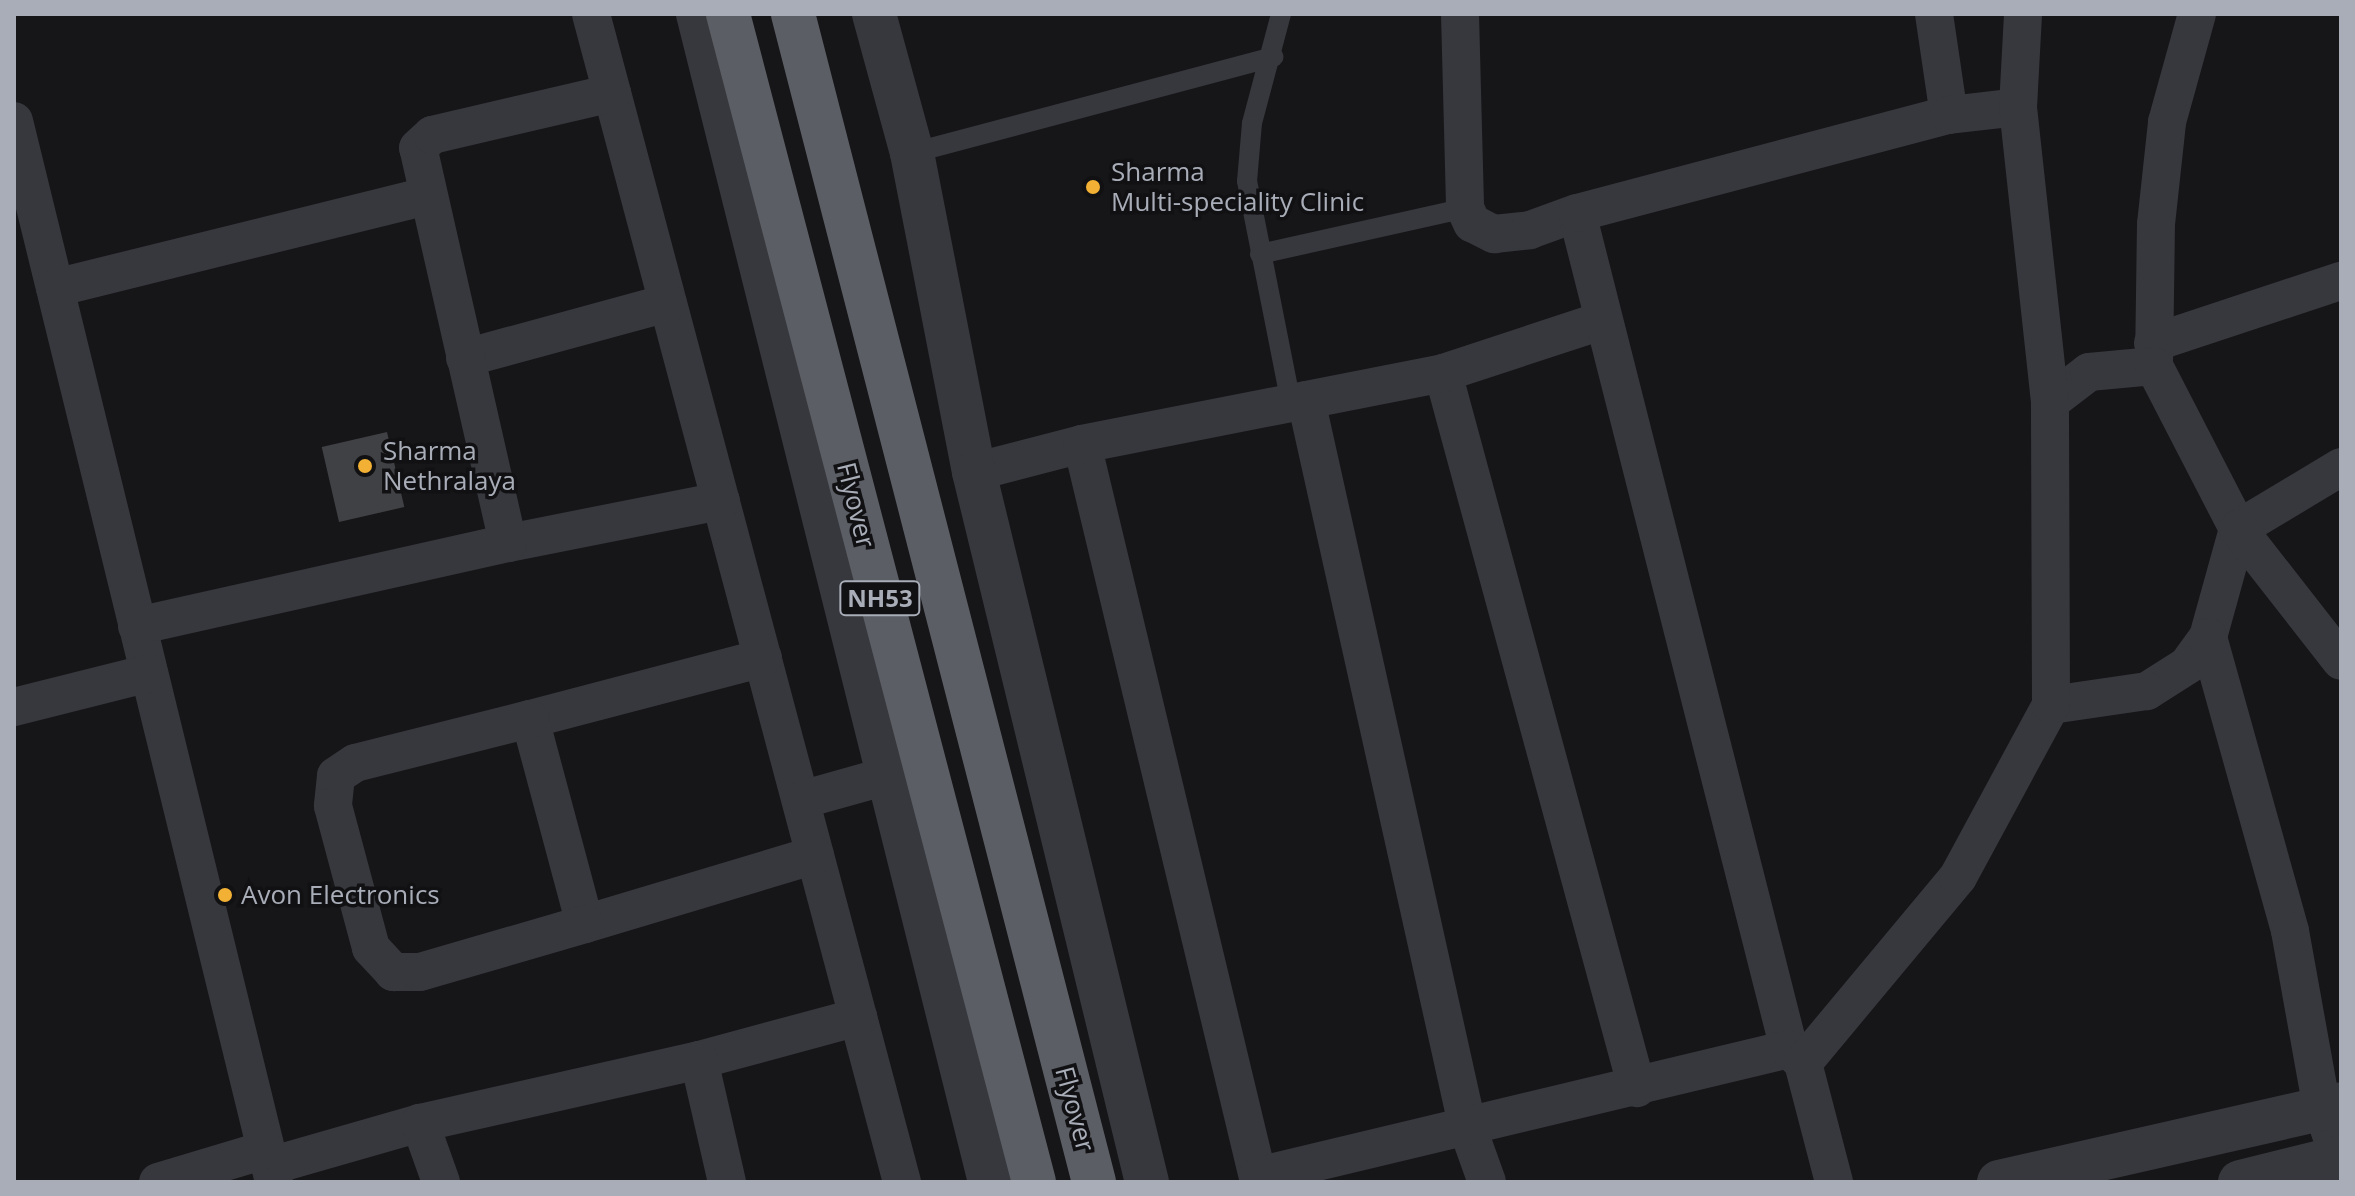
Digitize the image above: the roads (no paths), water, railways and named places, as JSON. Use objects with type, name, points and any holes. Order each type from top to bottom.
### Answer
[{"type":"highway","name":"Flyover","points":[[728,14],[1034,1182]]},
{"type":"highway","name":"Flyover","points":[[793,14],[1094,1182]]},
{"type":"street","points":[[591,14],[902,1182]]},
{"type":"street","points":[[698,14],[990,1182]]},
{"type":"street","points":[[874,14],[912,153],[974,472],[1147,1182]]},
{"type":"street","points":[[1460,14],[1465,208],[1472,223],[1494,234],[1530,230],[1577,213],[1949,115],[2018,107]]},
{"type":"street","points":[[1934,14],[1949,115]]},
{"type":"street","points":[[1082,444],[1258,1179],[1637,1088],[1796,1056],[1958,877],[2051,705],[2050,402],[2018,107],[2023,14]]},
{"type":"street","points":[[2197,14],[2167,122],[2156,224],[2153,354],[2238,529],[2341,661]]},
{"type":"street","points":[[508,543],[418,148],[432,135],[612,93]]},
{"type":"street","points":[[14,121],[270,1166]]},
{"type":"street","points":[[55,288],[428,196]]},
{"type":"street","points":[[1577,213],[1601,321],[1796,1056],[1834,1182]]},
{"type":"street","points":[[2050,402],[2089,372],[2153,354],[2341,281]]},
{"type":"street","points":[[465,358],[668,303]]},
{"type":"street","points":[[974,472],[1082,444],[1443,373],[1601,321]]},
{"type":"street","points":[[1443,373],[1637,1088]]},
{"type":"street","points":[[1298,401],[1468,1129],[1487,1182]]},
{"type":"street","points":[[2051,705],[2147,691],[2188,665],[2208,637],[2238,529],[2341,467]]},
{"type":"street","points":[[137,626],[508,543],[721,501]]},
{"type":"street","points":[[2208,637],[2290,931],[2331,1106],[2340,1159],[2240,1182]]},
{"type":"street","points":[[763,658],[355,763],[336,776],[333,806],[371,948],[393,972],[420,972],[815,855]]},
{"type":"street","points":[[14,707],[149,673]]},
{"type":"street","points":[[530,719],[585,924]]},
{"type":"street","points":[[801,800],[890,775]]},
{"type":"street","points":[[158,1182],[270,1166],[420,1123],[699,1060],[858,1017]]},
{"type":"street","points":[[699,1060],[727,1182]]},
{"type":"street","points":[[1999,1182],[2331,1106]]},
{"type":"street","points":[[420,1123],[441,1182]]},
{"type":"lane","points":[[1281,14],[1273,57],[1252,123],[1247,181],[1260,254],[1298,401]]},
{"type":"lane","points":[[912,153],[1273,57]]},
{"type":"lane","points":[[1260,254],[1465,208]]},
{"type":"place","name":"Sharma Multi-speciality Clinic","points":[[1093,187]]},
{"type":"place","name":"Sharma Nethralaya","points":[[365,466]]},
{"type":"place","name":"Avon Electronics","points":[[225,895]]}]
